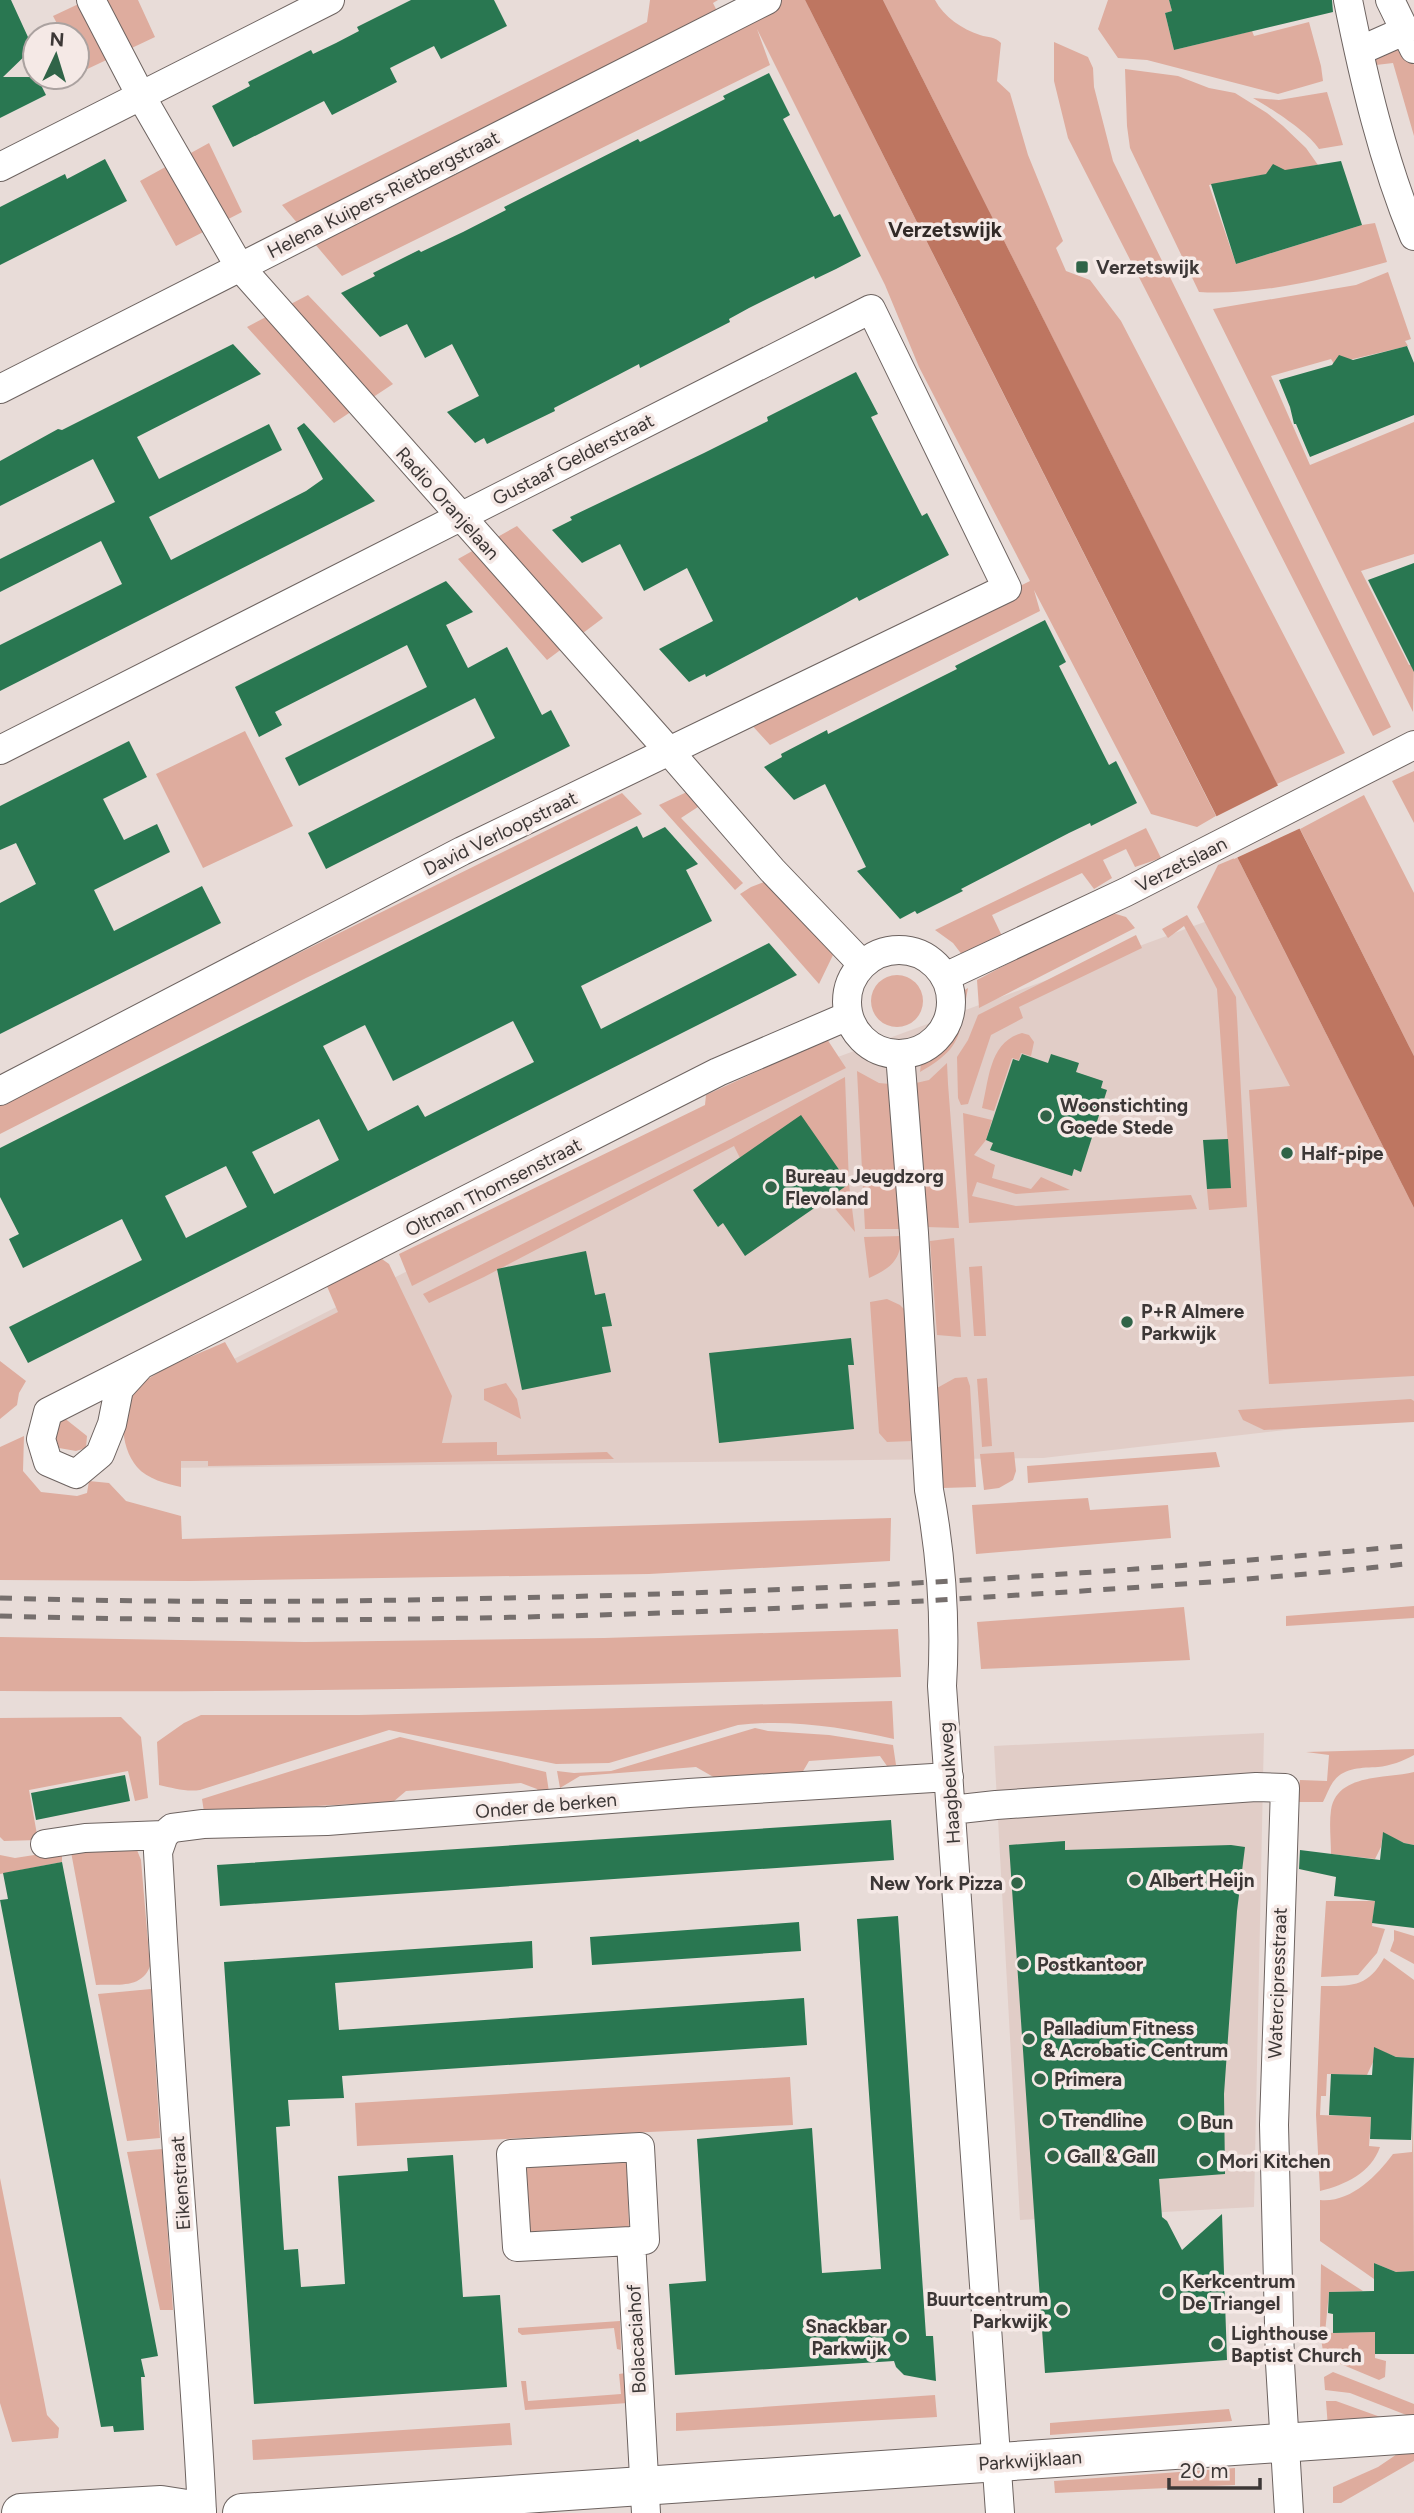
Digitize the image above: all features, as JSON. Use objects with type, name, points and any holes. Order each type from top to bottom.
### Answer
[{"type":"street","name":"Radio Oranjelaan","points":[[92,0],[141,96],[239,266],[772,870],[862,964]]},
{"type":"street","points":[[0,167],[330,0]]},
{"type":"street","name":"Helena Kuipers-Rietbergstraat","points":[[0,389],[767,0]]},
{"type":"street","points":[[1348,0],[1378,130],[1414,236]]},
{"type":"street","points":[[1359,51],[1409,40],[1390,0]]},
{"type":"street","name":"Gustaaf Gelderstraat","points":[[0,751],[871,309],[1007,588]]},
{"type":"street","name":"David Verloopstraat","points":[[0,1091],[450,857],[1007,588]]},
{"type":"street","name":"Verzetslaan","points":[[945,977],[1196,856],[1414,745]]},
{"type":"street","points":[[891,950],[907,950],[923,955],[936,964],[945,977],[951,1007],[947,1021],[940,1035],[915,1052],[900,1054],[867,1044],[848,1016],[846,997],[851,979],[862,964],[875,955],[891,950]]},
{"type":"street","name":"Oltman Thomsenstraat","points":[[141,1366],[718,1072],[848,1016]]},
{"type":"street","name":"Haagbeukweg","points":[[900,1054],[929,1490],[937,1531],[944,1643],[942,1686],[1000,2513]]},
{"type":"street","name":"Onder de berken","points":[[161,1844],[172,1828],[203,1824],[327,1821],[949,1776]]},
{"type":"street","name":"Watercipresstraat","points":[[951,1810],[1028,1802],[1256,1787],[1285,1788],[1274,2125],[1279,2349],[1289,2513]]},
{"type":"street","points":[[45,1844],[85,1838],[161,1844]]},
{"type":"street","name":"Eikenstraat","points":[[161,1844],[178,2178],[200,2437],[200,2513]]},
{"type":"street","points":[[640,2147],[645,2240],[631,2241],[517,2247],[511,2154],[640,2147]]},
{"type":"street","name":"Bolacaciahof","points":[[631,2241],[646,2500]]},
{"type":"street","name":"Parkwijklaan","points":[[242,2513],[646,2500],[996,2462],[1414,2434]]},
{"type":"street","points":[[21,2513],[170,2505],[200,2513]]},
{"type":"shaded area","points":[[87,0],[138,0],[155,37],[91,67],[91,21],[56,21],[53,16]]},
{"type":"shaded area","points":[[650,0],[718,0],[713,3],[727,31],[782,0],[805,0],[1216,816],[1197,827],[1151,814],[1034,590],[1040,611],[770,745],[749,722],[1030,581],[919,367],[885,285],[757,29],[770,65],[342,276],[282,205],[647,22]]},
{"type":"shaded area","points":[[805,0],[883,0],[1414,1056],[1414,1208]]},
{"type":"shaded area","points":[[883,0],[935,0],[943,12],[960,26],[1001,43],[997,81],[1010,93],[1028,155],[1063,241],[1056,248],[1066,271],[1090,280],[1121,321],[1345,753],[1277,784]]},
{"type":"shaded area","points":[[1108,0],[1169,0],[1172,11],[1165,13],[1174,50],[1252,31],[1254,36],[1309,22],[1323,81],[1278,94],[1147,60],[1118,58],[1098,29]]},
{"type":"shaded area","points":[[1054,42],[1088,57],[1093,68],[1094,87],[1113,161],[1391,727],[1373,736],[1068,138],[1054,81]]},
{"type":"shaded area","points":[[1405,48],[1414,65],[1414,136],[1393,63],[1376,65],[1373,59],[1376,51]]},
{"type":"shaded area","points":[[1125,69],[1178,76],[1209,88],[1235,93],[1283,126],[1306,148],[1318,165],[1283,171],[1274,166],[1267,174],[1209,185],[1236,264],[1375,223],[1387,262],[1318,280],[1269,288],[1222,293],[1199,292],[1130,148]]},
{"type":"shaded area","points":[[1327,92],[1343,145],[1319,149],[1298,128],[1253,98],[1279,100]]},
{"type":"shaded area","points":[[209,143],[242,212],[176,246],[140,181]]},
{"type":"shaded area","points":[[1388,272],[1411,339],[1405,341],[1408,346],[1349,360],[1340,356],[1334,364],[1331,359],[1271,376],[1310,465],[1414,422],[1414,554],[1361,571],[1409,665],[1414,664],[1413,712],[1213,309],[1356,285]]},
{"type":"shaded area","points":[[308,295],[393,384],[334,423],[247,327]]},
{"type":"shaded area","points":[[517,526],[603,618],[547,660],[458,559]]},
{"type":"shaded area","points":[[245,731],[293,826],[203,868],[156,774]]},
{"type":"shaded area","points":[[1414,771],[1414,823],[1392,781]]},
{"type":"shaded area","points":[[689,791],[701,805],[681,818],[743,883],[735,890],[659,805]]},
{"type":"shaded area","points":[[622,793],[642,814],[306,978],[0,1134],[0,1101]]},
{"type":"shaded area","points":[[1364,795],[1414,893],[1414,1056],[1300,829]]},
{"type":"shaded area","points":[[1146,828],[1161,858],[1135,867],[1126,849],[1103,860],[1112,878],[1094,889],[1082,873],[992,915],[1002,936],[963,956],[953,943],[935,930]]},
{"type":"shaded area","points":[[1237,857],[1414,1208],[1414,1376],[1269,1384],[1249,1090],[1290,1086],[1197,907],[1218,865]]},
{"type":"shaded area","points":[[769,880],[833,955],[819,984],[740,894]]},
{"type":"shaded area","points":[[1237,910],[1414,1245],[1414,1415],[1043,1458],[163,1468],[155,1399],[808,1068]]},
{"type":"shaded area","points":[[1116,914],[1126,917],[1135,928],[979,1008],[977,980],[1100,915]]},
{"type":"shaded area","points":[[1187,915],[1236,997],[1247,1207],[1209,1210],[1207,1189],[1231,1187],[1217,989],[1184,926],[1168,938],[1162,929]]},
{"type":"shaded area","points":[[1136,935],[1142,948],[1019,1007],[1023,1018],[991,1035],[968,1104],[961,1105],[958,1098],[957,1057],[968,1040],[978,1015]]},
{"type":"shaded area","points":[[897,975],[907,977],[915,983],[921,991],[921,1011],[915,1019],[907,1025],[897,1027],[887,1025],[879,1019],[873,1011],[871,1001],[873,991],[879,983],[887,977]]},
{"type":"shaded area","points":[[968,988],[960,1028],[952,1047],[920,1072],[921,1064],[938,1050],[951,1034],[959,1015],[960,993]]},
{"type":"shaded area","points":[[1022,1033],[1029,1035],[1034,1042],[1031,1056],[1021,1053],[1019,1060],[1012,1058],[994,1111],[982,1108],[992,1063],[997,1053],[1011,1038]]},
{"type":"shaded area","points":[[827,1039],[846,1068],[412,1286],[399,1254],[705,1105],[706,1095]]},
{"type":"shaded area","points":[[947,1063],[959,1228],[926,1227],[916,1083],[929,1080]]},
{"type":"shaded area","points":[[857,1071],[879,1083],[890,1084],[901,1229],[865,1229]]},
{"type":"shaded area","points":[[845,1077],[849,1184],[740,1158],[734,1146],[484,1277],[429,1303],[423,1294],[731,1139]]},
{"type":"shaded area","points":[[963,1113],[992,1120],[986,1140],[974,1155],[995,1165],[992,1178],[1031,1189],[1041,1177],[1070,1190],[1016,1194],[977,1182],[972,1196],[1016,1206],[1191,1195],[1197,1209],[969,1223]]},
{"type":"shaded area","points":[[849,1184],[855,1232],[827,1199]]},
{"type":"shaded area","points":[[902,1236],[899,1252],[893,1263],[869,1278],[864,1237]]},
{"type":"shaded area","points":[[954,1238],[961,1337],[937,1335],[930,1241]]},
{"type":"shaded area","points":[[382,1259],[389,1264],[452,1396],[442,1443],[497,1442],[497,1455],[607,1452],[614,1459],[208,1466],[208,1461],[181,1461],[181,1487],[152,1478],[137,1467],[127,1448],[123,1426],[127,1405],[138,1387],[168,1367],[225,1342],[237,1363],[338,1312],[326,1284]]},
{"type":"shaded area","points":[[982,1266],[986,1336],[974,1336],[969,1267]]},
{"type":"shaded area","points":[[887,1299],[905,1310],[913,1441],[887,1442],[879,1433],[870,1302]]},
{"type":"shaded area","points":[[0,1361],[26,1381],[19,1393],[17,1405],[0,1419]]},
{"type":"shaded area","points":[[967,1377],[970,1386],[976,1487],[943,1488],[937,1388],[955,1378]]},
{"type":"shaded area","points":[[987,1378],[992,1446],[982,1447],[977,1379]]},
{"type":"shaded area","points":[[506,1383],[517,1399],[521,1419],[484,1400],[484,1389]]},
{"type":"shaded area","points":[[1411,1399],[1414,1401],[1414,1422],[1264,1430],[1243,1420],[1238,1410]]},
{"type":"shaded area","points":[[63,1417],[87,1436],[86,1448],[76,1451],[59,1448],[52,1440]]},
{"type":"shaded area","points":[[24,1436],[23,1471],[41,1492],[77,1496],[87,1493],[89,1481],[109,1483],[126,1501],[181,1516],[182,1539],[891,1518],[890,1561],[649,1574],[189,1581],[0,1580],[0,1447]]},
{"type":"shaded area","points":[[1014,1452],[1016,1471],[1013,1480],[999,1488],[984,1490],[980,1454]]},
{"type":"shaded area","points":[[1216,1452],[1220,1467],[1028,1483],[1027,1466]]},
{"type":"shaded area","points":[[1088,1498],[1090,1510],[1168,1505],[1171,1538],[976,1554],[972,1505]]},
{"type":"shaded area","points":[[1414,1606],[1414,1618],[1286,1626],[1286,1616]]},
{"type":"shaded area","points":[[1184,1607],[1190,1660],[981,1669],[977,1622]]},
{"type":"shaded area","points":[[898,1629],[901,1677],[450,1688],[0,1691],[0,1637],[305,1642],[604,1638]]},
{"type":"shaded area","points":[[892,1701],[894,1739],[816,1725],[757,1723],[738,1725],[609,1763],[556,1764],[389,1730],[200,1790],[159,1785],[157,1742],[201,1715],[359,1715]]},
{"type":"shaded area","points":[[121,1717],[141,1737],[148,1798],[135,1801],[128,1771],[29,1790],[38,1840],[4,1841],[0,1837],[0,1718]]},
{"type":"shaded area","points":[[755,1728],[829,1735],[893,1745],[896,1765],[887,1766],[880,1756],[809,1761],[802,1773],[717,1779],[696,1767],[580,1776],[560,1788],[557,1771],[611,1771]]},
{"type":"shaded area","points":[[1264,1733],[1254,2207],[1020,2220],[994,1746]]},
{"type":"shaded area","points":[[400,1737],[546,1772],[549,1792],[540,1794],[537,1789],[521,1783],[406,1791],[393,1802],[204,1812],[202,1799]]},
{"type":"shaded area","points":[[1414,1749],[1414,1755],[1396,1763],[1342,1773],[1333,1782],[1323,1802],[1297,1802],[1300,1780],[1327,1781],[1329,1755],[1306,1752]]},
{"type":"shaded area","points":[[1414,1772],[1414,1845],[1383,1833],[1381,1847],[1375,1859],[1331,1854],[1331,1810],[1335,1798],[1343,1789],[1364,1780]]},
{"type":"shaded area","points":[[127,1847],[137,1850],[141,1860],[150,1966],[141,1979],[135,1982],[96,1985],[71,1852]]},
{"type":"shaded area","points":[[47,1853],[62,1856],[62,1862],[0,1874],[0,1855],[15,1858]]},
{"type":"shaded area","points":[[1326,1901],[1375,1901],[1372,1926],[1385,1929],[1377,1953],[1358,1975],[1321,1977]]},
{"type":"shaded area","points":[[1394,1930],[1414,1936],[1414,1964],[1390,1951]]},
{"type":"shaded area","points":[[1384,1958],[1414,1980],[1414,2058],[1396,2057],[1374,2048],[1373,2062],[1367,2075],[1327,2074],[1326,2096],[1321,2096],[1320,2115],[1371,2117],[1369,2146],[1380,2147],[1364,2171],[1339,2185],[1320,2191],[1316,2115],[1321,1986],[1350,1985],[1365,1980]]},
{"type":"shaded area","points":[[151,1989],[160,2138],[127,2141],[98,1994]]},
{"type":"shaded area","points":[[790,2077],[793,2125],[357,2146],[355,2103]]},
{"type":"shaded area","points":[[1413,2099],[1414,2271],[1396,2272],[1374,2263],[1374,2279],[1320,2241],[1320,2200],[1331,2200],[1352,2193],[1379,2171],[1393,2154],[1412,2152]]},
{"type":"shaded area","points":[[162,2149],[173,2310],[160,2310],[127,2152]]},
{"type":"shaded area","points":[[627,2159],[629,2227],[529,2232],[525,2163]]},
{"type":"shaded area","points":[[0,2178],[47,2415],[59,2428],[58,2438],[12,2442],[0,2403]]},
{"type":"shaded area","points":[[1321,2264],[1363,2291],[1329,2292],[1325,2333],[1375,2332],[1375,2358],[1386,2361],[1385,2377],[1379,2380],[1324,2357],[1320,2333]]},
{"type":"shaded area","points":[[620,2321],[621,2350],[617,2349],[614,2328],[522,2335],[518,2332],[518,2328]]},
{"type":"shaded area","points":[[1333,2372],[1414,2404],[1414,2418],[1350,2393],[1325,2390],[1324,2377]]},
{"type":"shaded area","points":[[626,2373],[628,2403],[525,2410],[521,2381],[526,2381],[528,2401],[621,2394],[619,2374]]},
{"type":"shaded area","points":[[935,2395],[937,2417],[676,2431],[676,2413]]},
{"type":"shaded area","points":[[1326,2401],[1336,2401],[1386,2419],[1328,2428]]},
{"type":"shaded area","points":[[1229,2409],[1232,2421],[1050,2435],[1050,2423]]},
{"type":"shaded area","points":[[510,2423],[512,2445],[253,2460],[252,2440]]},
{"type":"shaded area","points":[[1414,2445],[1414,2461],[1341,2503],[1333,2503],[1333,2487],[1378,2467]]},
{"type":"shaded area","points":[[1235,2468],[1235,2485],[1055,2493],[1054,2481]]},
{"type":"pier","points":[[1281,784],[1303,827],[1234,859],[1213,818]]},
{"type":"building","points":[[0,0],[11,0],[21,22],[21,60],[3,77],[21,77],[21,91],[44,91],[46,95],[0,118]]},
{"type":"building","points":[[411,0],[494,0],[507,26],[441,59],[434,46],[390,68],[397,82],[332,115],[324,101],[233,147],[212,106],[250,86],[248,82],[311,50],[313,54],[336,43],[359,31],[357,27]]},
{"type":"building","points":[[1169,0],[1332,0],[1333,12],[1174,50],[1165,13],[1172,11]]},
{"type":"building","points":[[769,73],[790,115],[783,119],[834,217],[840,214],[861,256],[836,269],[815,279],[814,276],[749,308],[729,319],[730,322],[640,368],[639,364],[554,408],[555,411],[487,444],[484,438],[475,443],[447,412],[479,396],[452,344],[425,358],[407,324],[380,337],[341,293],[375,276],[373,273],[463,232],[506,210],[504,207],[638,139],[640,142],[660,132]]},
{"type":"building","points":[[105,159],[127,201],[0,265],[0,207],[65,174],[67,179]]},
{"type":"building","points":[[1341,161],[1362,225],[1236,264],[1211,184],[1266,174],[1273,164],[1285,170]]},
{"type":"building","points":[[233,344],[261,374],[137,437],[159,479],[269,424],[282,450],[149,517],[171,560],[306,491],[323,479],[297,428],[304,423],[375,501],[0,691],[0,645],[122,584],[101,541],[0,592],[0,559],[115,502],[93,459],[0,506],[0,461],[58,429],[62,430]]},
{"type":"building","points":[[1407,346],[1414,363],[1414,415],[1310,457],[1294,424],[1279,380],[1332,365],[1339,355],[1353,360]]},
{"type":"building","points":[[856,372],[878,414],[871,417],[922,516],[927,513],[949,555],[859,601],[857,597],[706,677],[705,674],[689,682],[659,649],[713,621],[687,568],[644,591],[620,544],[582,563],[552,530],[572,520],[570,517],[768,421],[767,417]]},
{"type":"building","points":[[1414,563],[1414,672],[1368,580]]},
{"type":"building","points":[[446,581],[473,612],[446,625],[468,668],[507,647],[542,715],[551,710],[570,746],[326,869],[308,833],[495,738],[475,698],[299,786],[285,758],[427,687],[407,645],[275,712],[282,725],[259,737],[235,687]]},
{"type":"building","points":[[1045,620],[1066,662],[1059,666],[1109,765],[1116,761],[1137,803],[1091,826],[1090,823],[1069,833],[917,914],[915,911],[900,919],[857,871],[866,867],[825,784],[794,800],[764,767],[782,757],[781,754],[827,730],[828,734],[957,669],[955,666]]},
{"type":"building","points":[[129,741],[147,777],[103,799],[124,840],[157,824],[170,852],[94,890],[114,931],[202,886],[221,923],[0,1034],[0,903],[36,884],[16,843],[0,850],[0,806]]},
{"type":"building","points":[[637,826],[643,838],[665,827],[698,864],[686,870],[712,921],[581,986],[601,1029],[769,943],[797,975],[28,1363],[9,1327],[142,1260],[122,1219],[23,1268],[9,1239],[19,1234],[0,1197],[0,1148]],"holes":[[[513,1021],[534,1062],[425,1117],[418,1105],[368,1131],[323,1046],[365,1025],[393,1081]],[[319,1119],[339,1160],[274,1194],[252,1152]],[[226,1166],[247,1207],[186,1238],[165,1196]]]},
{"type":"building","name":"Woonstichting Goede Stede","points":[[1022,1054],[1048,1063],[1051,1054],[1079,1063],[1076,1072],[1103,1081],[1101,1088],[1107,1090],[1081,1172],[1074,1169],[1072,1176],[990,1150],[993,1143],[986,1140],[1013,1059],[1019,1061]]},
{"type":"building","name":"Bureau Jeugdzorg Flevoland","points":[[801,1115],[849,1184],[745,1256],[723,1223],[718,1227],[693,1190]]},
{"type":"building","points":[[1228,1139],[1231,1188],[1207,1189],[1203,1140]]},
{"type":"building","points":[[586,1251],[595,1295],[605,1293],[612,1326],[602,1327],[611,1372],[522,1390],[497,1269]]},
{"type":"building","points":[[851,1338],[854,1365],[848,1365],[854,1429],[719,1443],[709,1353]]},
{"type":"building","points":[[125,1775],[130,1801],[36,1820],[31,1793]]},
{"type":"building","points":[[891,1820],[894,1860],[220,1906],[217,1865]]},
{"type":"building","points":[[1383,1832],[1414,1845],[1414,1928],[1372,1923],[1375,1901],[1334,1896],[1336,1877],[1299,1869],[1300,1850],[1380,1860]]},
{"type":"building","points":[[1065,1841],[1065,1850],[1231,1845],[1245,1847],[1237,1911],[1224,2094],[1225,2174],[1159,2179],[1162,2217],[1167,2221],[1182,2250],[1222,2214],[1227,2360],[1045,2373],[1009,1845]]},
{"type":"building","points":[[62,1862],[158,2356],[141,2359],[145,2377],[141,2377],[144,2430],[114,2432],[113,2426],[101,2427],[0,1900],[8,1899],[3,1873]]},
{"type":"building","points":[[898,1916],[926,2336],[933,2336],[936,2381],[904,2375],[894,2361],[675,2375],[669,2284],[706,2281],[697,2139],[812,2128],[822,2273],[881,2269],[857,1919]]},
{"type":"building","points":[[799,1922],[801,1951],[592,1965],[590,1937]]},
{"type":"building","points":[[532,1941],[533,1968],[335,1983],[339,2030],[804,1998],[807,2045],[342,2076],[344,2098],[288,2100],[290,2126],[276,2127],[283,2236],[284,2250],[298,2249],[301,2287],[345,2284],[338,2176],[408,2171],[407,2158],[453,2155],[463,2297],[500,2295],[507,2387],[254,2404],[224,1962]]},
{"type":"building","points":[[1374,2047],[1396,2057],[1414,2058],[1411,2140],[1370,2139],[1371,2117],[1329,2115],[1331,2074],[1372,2075]]},
{"type":"building","points":[[1374,2263],[1396,2272],[1414,2271],[1414,2354],[1375,2354],[1375,2332],[1333,2333],[1333,2314],[1328,2313],[1329,2292],[1374,2291]]},
{"type":"railway","points":[[0,1598],[316,1601],[847,1587],[1187,1565],[1414,1545]]},
{"type":"railway","points":[[0,1616],[352,1620],[705,1611],[1117,1589],[1414,1563]]},
{"type":"place","name":"Verzetswijk","points":[[1082,267]]},
{"type":"place","name":"Woonstichting Goede Stede","points":[[1046,1116]]},
{"type":"place","name":"Half-pipe","points":[[1287,1153]]},
{"type":"place","name":"Bureau Jeugdzorg Flevoland","points":[[771,1187]]},
{"type":"place","name":"P+R Almere Parkwijk","points":[[1127,1322]]},
{"type":"place","name":"Albert Heijn","points":[[1135,1880]]},
{"type":"place","name":"New York Pizza","points":[[1017,1883]]},
{"type":"place","name":"Postkantoor","points":[[1023,1964]]},
{"type":"place","name":"Palladium Fitness & Acrobatic Centrum","points":[[1029,2039]]},
{"type":"place","name":"Primera","points":[[1040,2079]]},
{"type":"place","name":"Trendline","points":[[1048,2120]]},
{"type":"place","name":"Bun","points":[[1186,2122]]},
{"type":"place","name":"Gall & Gall","points":[[1053,2156]]},
{"type":"place","name":"Mori Kitchen","points":[[1205,2161]]},
{"type":"place","name":"Kerkcentrum De Triangel","points":[[1168,2292]]},
{"type":"place","name":"Buurtcentrum Parkwijk","points":[[1062,2310]]},
{"type":"place","name":"Snackbar Parkwijk","points":[[901,2337]]},
{"type":"place","name":"Lighthouse Baptist Church","points":[[1217,2344]]},
{"type":"district","name":"Verzetswijk","points":[[945,230]]}]
